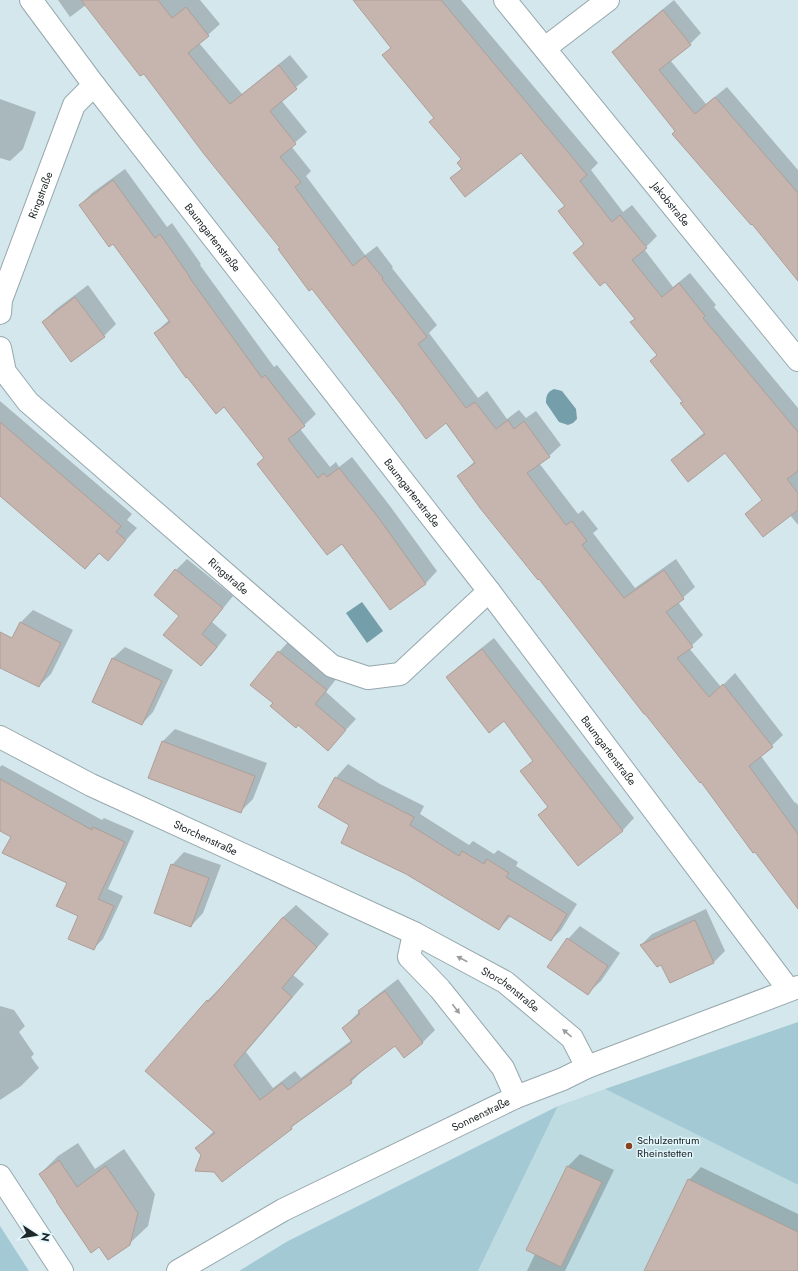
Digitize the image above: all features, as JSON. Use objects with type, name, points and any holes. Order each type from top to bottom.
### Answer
[{"type":"street","name":"Baumgartenstraße","points":[[31,0],[94,85],[489,591],[793,988]]},
{"type":"street","name":"Jakobstraße","points":[[505,0],[798,360]]},
{"type":"street","points":[[545,48],[608,0]]},
{"type":"street","name":"Ringstraße","points":[[0,313],[1,300],[74,105],[94,85]]},
{"type":"street","name":"Ringstraße","points":[[0,348],[5,372],[28,402],[332,666],[368,678],[400,674],[489,591]]},
{"type":"street","name":"Storchenstraße","points":[[0,737],[91,785],[414,933],[505,982],[572,1038],[587,1066]]},
{"type":"street","points":[[414,933],[409,957],[440,989],[503,1068],[516,1097]]},
{"type":"street","name":"Sonnenstraße","points":[[178,1271],[283,1210],[516,1097],[563,1079],[587,1066],[793,988]]},
{"type":"street","points":[[0,1176],[62,1271]]},
{"type":"shaded area","points":[[554,389],[562,391],[576,409],[577,419],[573,423],[568,425],[559,422],[546,403],[547,394]]},
{"type":"shaded area","points":[[362,602],[383,631],[367,643],[346,613]]},
{"type":"shaded area","points":[[798,1022],[798,1185],[605,1089]]},
{"type":"shaded area","name":"Schulzentrum Rheinstetten","points":[[605,1089],[798,1185],[798,1271],[478,1271],[558,1106]]},
{"type":"shaded area","points":[[558,1106],[478,1271],[239,1271],[288,1241]]},
{"type":"shaded area","points":[[0,1226],[29,1271],[0,1271]]},
{"type":"building","points":[[81,0],[158,0],[172,18],[186,7],[209,36],[188,53],[230,104],[279,65],[297,89],[270,111],[296,144],[280,157],[301,182],[295,187],[353,266],[365,256],[383,278],[382,279],[427,337],[418,344],[466,408],[475,402],[496,429],[508,420],[514,429],[524,421],[550,457],[527,473],[566,525],[572,521],[587,541],[582,545],[624,598],[664,570],[684,599],[666,612],[693,647],[677,658],[709,697],[723,684],[773,747],[749,766],[798,834],[798,909],[755,852],[753,853],[701,782],[700,783],[644,714],[539,579],[538,580],[480,508],[457,476],[475,463],[446,423],[426,439],[312,289],[309,291],[278,249],[280,248],[204,154],[144,74],[140,76]]},
{"type":"building","points":[[353,0],[441,0],[587,175],[580,181],[612,222],[620,215],[647,248],[632,260],[662,297],[679,283],[705,316],[703,318],[798,432],[798,471],[787,479],[798,493],[798,510],[763,537],[745,514],[762,500],[725,453],[688,482],[671,460],[705,434],[680,403],[683,402],[650,361],[657,355],[630,322],[635,319],[605,282],[600,286],[573,253],[584,244],[558,211],[565,206],[521,153],[465,197],[450,178],[462,169],[457,163],[461,159],[429,122],[434,118],[382,55],[391,48]]},
{"type":"building","points":[[663,10],[691,45],[659,70],[695,114],[715,97],[798,193],[798,281],[752,224],[751,225],[672,134],[675,131],[612,52]]},
{"type":"building","points":[[113,180],[155,238],[160,234],[262,378],[265,375],[305,426],[288,439],[318,478],[324,473],[327,477],[339,468],[378,517],[426,584],[390,610],[342,544],[327,555],[257,464],[264,458],[224,407],[216,414],[187,377],[186,378],[154,333],[170,322],[113,244],[109,247],[79,205]]},
{"type":"building","points":[[75,297],[105,337],[71,362],[42,322]]},
{"type":"building","points":[[0,422],[121,526],[116,532],[126,540],[108,561],[99,553],[85,569],[0,496]]},
{"type":"building","points":[[175,569],[223,608],[202,634],[217,647],[201,666],[163,635],[179,616],[154,595]]},
{"type":"building","points":[[20,622],[61,643],[39,687],[0,668],[0,632],[12,638]]},
{"type":"building","points":[[482,649],[623,831],[578,866],[538,815],[548,807],[520,771],[533,761],[504,721],[489,733],[446,677]]},
{"type":"building","points":[[278,651],[327,690],[315,704],[346,730],[328,751],[298,725],[296,728],[270,706],[273,703],[250,685]]},
{"type":"building","points":[[112,658],[162,681],[142,725],[92,702]]},
{"type":"building","points":[[162,741],[255,776],[241,813],[148,778]]},
{"type":"building","points":[[335,777],[414,817],[410,825],[459,856],[462,851],[484,864],[487,859],[509,873],[506,877],[567,914],[551,941],[508,915],[499,930],[406,874],[341,843],[349,825],[318,807]]},
{"type":"building","points":[[0,779],[92,830],[93,827],[125,842],[98,899],[114,906],[94,950],[68,939],[78,916],[56,906],[67,883],[2,853],[11,837],[0,831]]},
{"type":"building","points":[[171,864],[209,878],[191,927],[154,913]]},
{"type":"building","points":[[283,917],[317,947],[282,988],[292,997],[234,1065],[260,1100],[282,1083],[288,1090],[352,1042],[342,1028],[360,1014],[358,1011],[385,991],[423,1043],[404,1058],[395,1046],[350,1080],[352,1083],[291,1127],[292,1129],[222,1182],[214,1172],[195,1171],[201,1155],[195,1148],[215,1133],[145,1071],[207,1000],[208,1002]]},
{"type":"building","points":[[695,920],[714,963],[670,983],[661,965],[657,967],[640,945]]},
{"type":"building","points":[[567,938],[608,966],[588,995],[547,967]]},
{"type":"building","points":[[59,1160],[77,1187],[106,1166],[138,1213],[130,1245],[108,1260],[99,1247],[91,1253],[39,1174]]},
{"type":"building","points":[[567,1166],[602,1182],[561,1267],[526,1250]]},
{"type":"building","points":[[688,1179],[798,1232],[798,1271],[644,1271]]},
{"type":"place","name":"Schulzentrum Rheinstetten","points":[[629,1146]]}]
